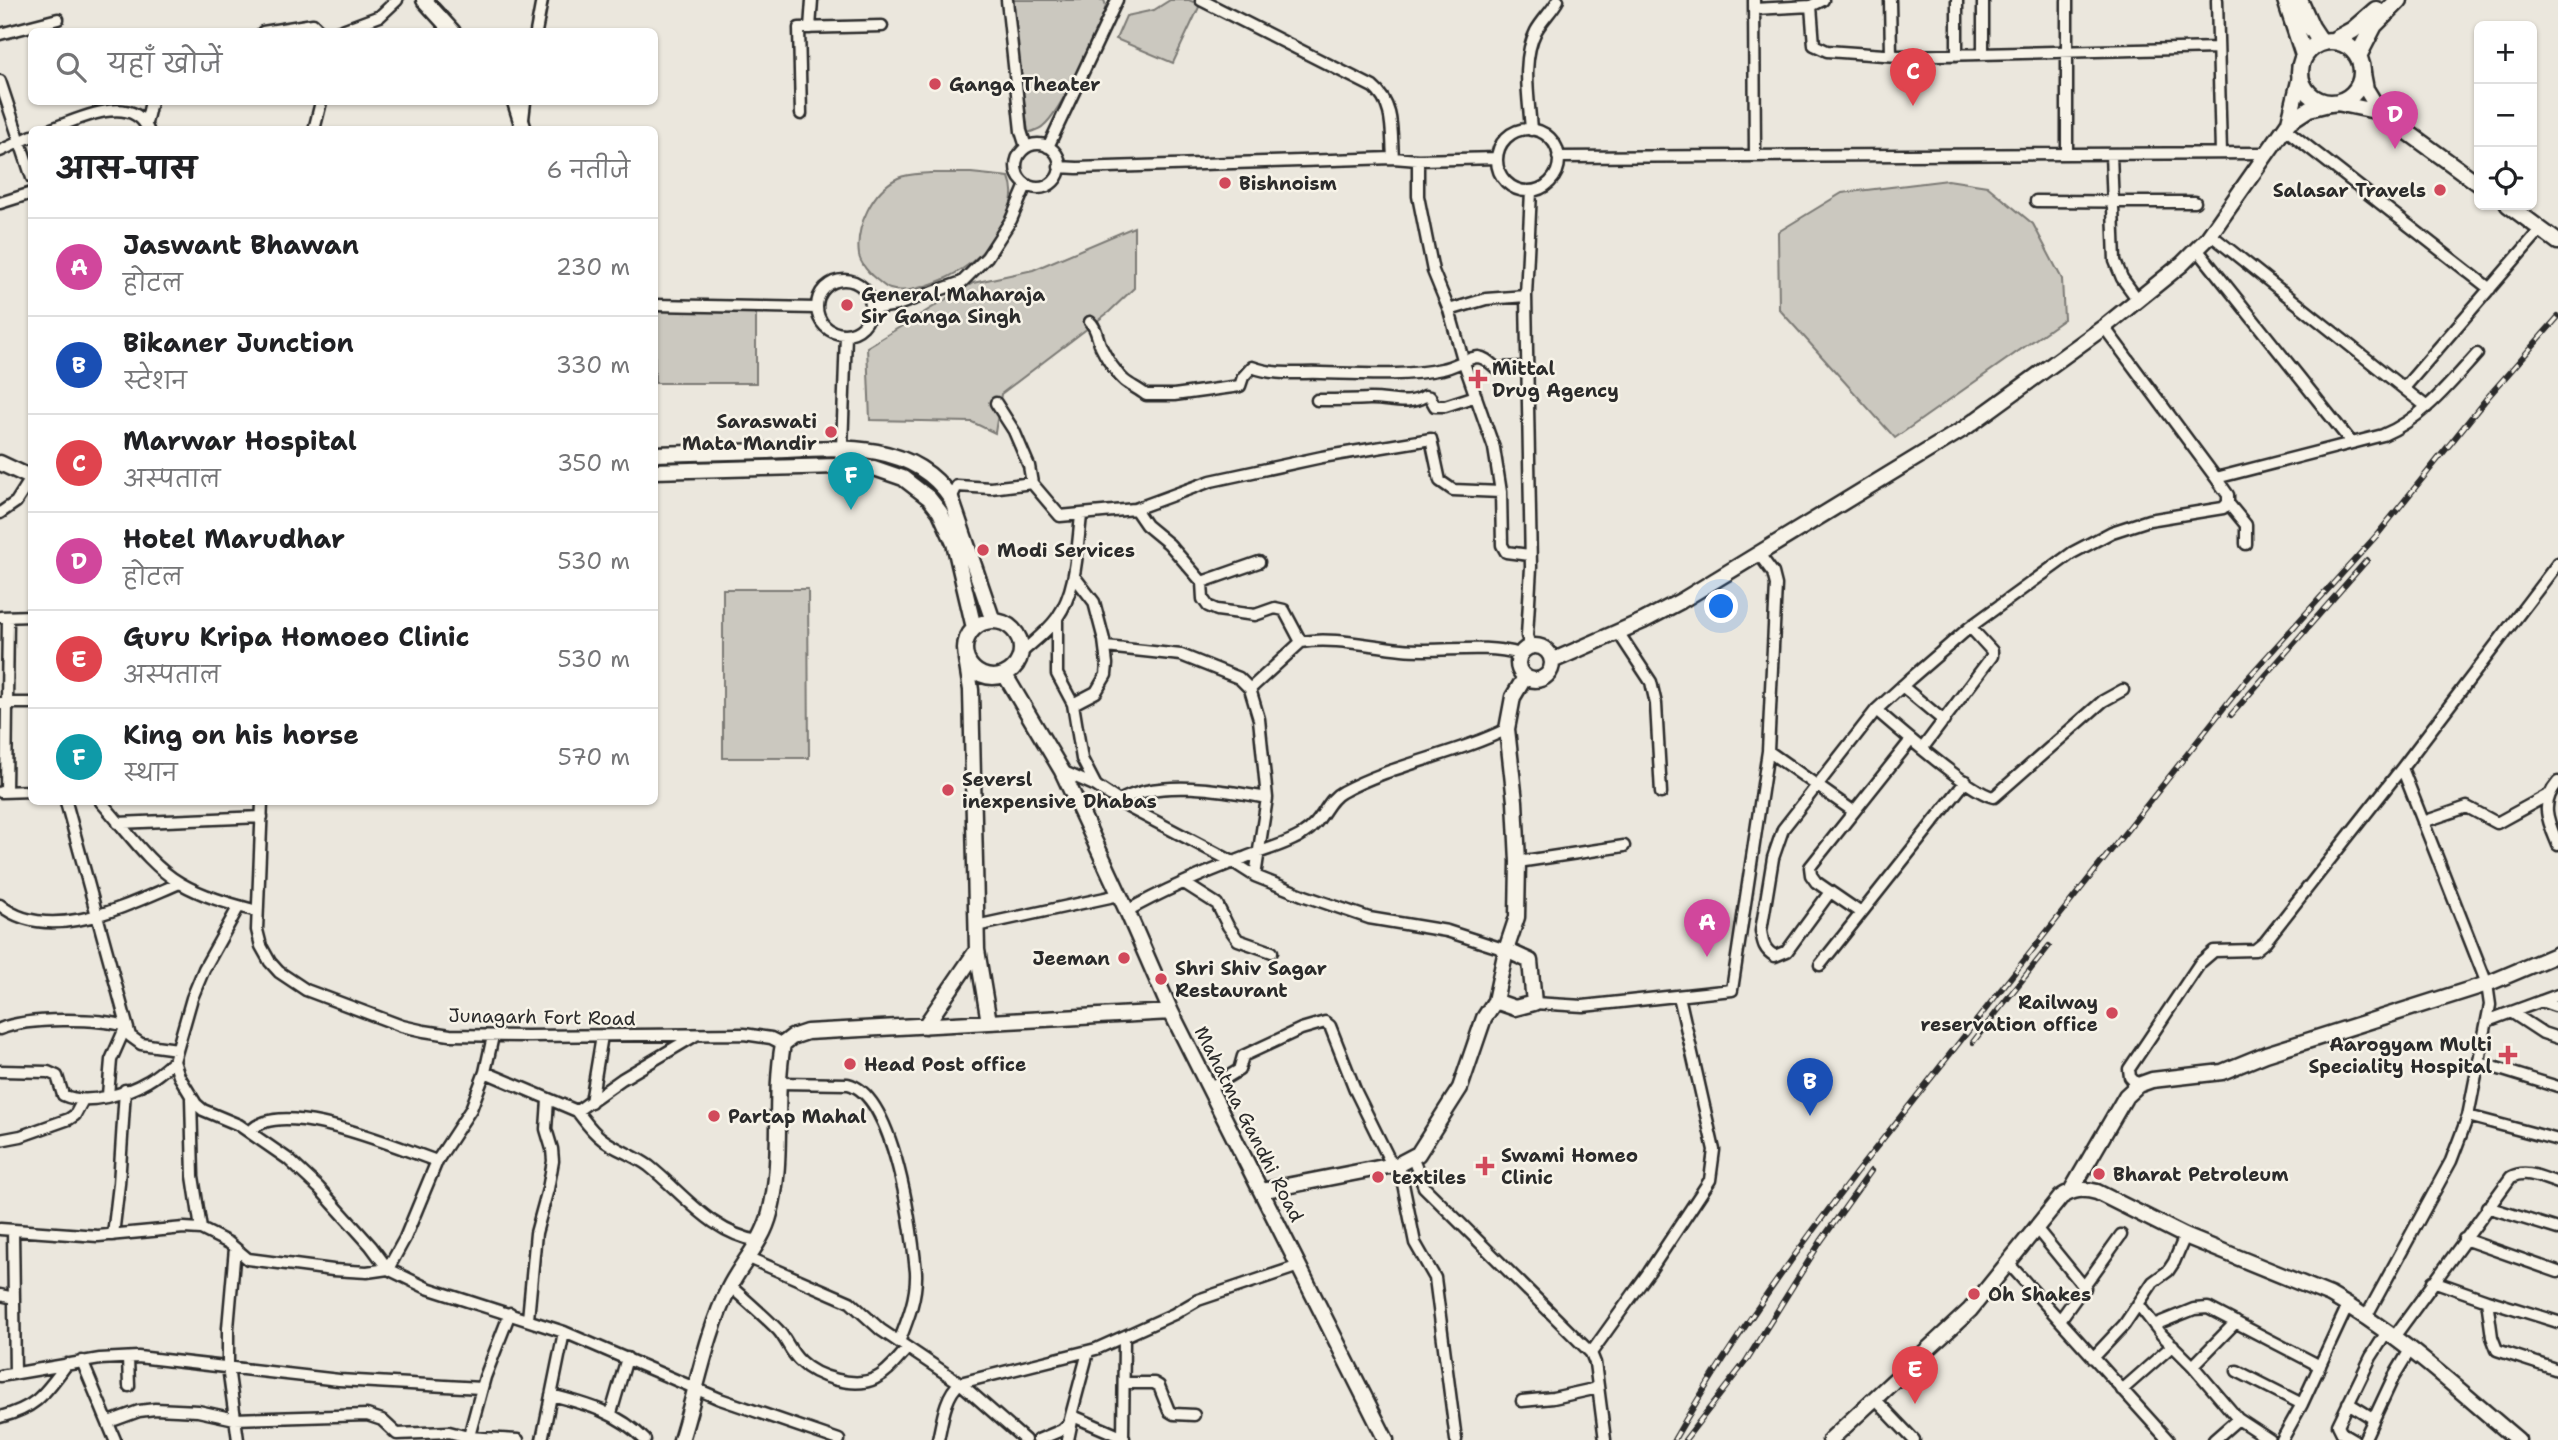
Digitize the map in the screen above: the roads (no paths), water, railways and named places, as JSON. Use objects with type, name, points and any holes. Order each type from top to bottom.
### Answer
[{"type":"main road","points":[[2286,0],[2304,55]]},
{"type":"main road","points":[[2299,0],[2311,27],[2327,41],[2343,43],[2360,62]]},
{"type":"main road","points":[[2386,0],[2353,30],[2312,47],[2304,55],[2300,77],[2303,88],[2310,96],[2319,102],[2333,103],[2348,99],[2357,90],[2361,79],[2360,62],[2374,24],[2399,0]]},
{"type":"street","points":[[348,28],[380,16],[397,0]]},
{"type":"street","points":[[424,0],[449,28]]},
{"type":"street","points":[[537,28],[542,0]]},
{"type":"street","points":[[810,28],[812,0]]},
{"type":"street","points":[[1007,0],[1021,131],[1026,147]]},
{"type":"street","points":[[1048,147],[1117,0]]},
{"type":"street","points":[[1201,0],[1381,93],[1389,108],[1393,158]]},
{"type":"street","points":[[1531,130],[1528,53],[1538,27],[1558,0]]},
{"type":"street","points":[[1755,156],[1754,4],[1811,6],[1823,0]]},
{"type":"street","points":[[1890,0],[1891,55]]},
{"type":"street","points":[[1957,0],[1957,55]]},
{"type":"street","points":[[1983,0],[1983,54]]},
{"type":"street","points":[[2067,0],[2067,154]]},
{"type":"street","points":[[2217,0],[2221,153]]},
{"type":"street","points":[[1811,6],[1814,44],[1819,49],[1891,55],[1957,55],[2218,48]]},
{"type":"street","points":[[0,34],[58,19]]},
{"type":"street","points":[[288,28],[313,24],[317,28]]},
{"type":"street","points":[[801,114],[799,28],[882,26]]},
{"type":"street","points":[[2360,62],[2366,89],[2380,112],[2474,180]]},
{"type":"street","points":[[2287,125],[2300,77]]},
{"type":"street","points":[[0,81],[28,167]]},
{"type":"street","points":[[1552,661],[1681,601],[1759,554],[1965,428],[2104,327],[2197,249],[2287,125],[2309,109],[2333,103],[2380,112]]},
{"type":"street","points":[[147,126],[150,105]]},
{"type":"street","points":[[315,126],[320,105]]},
{"type":"street","points":[[515,105],[523,124]]},
{"type":"street","points":[[523,124],[525,105]]},
{"type":"street","points":[[60,126],[94,114],[127,110],[138,115],[147,126]]},
{"type":"street","points":[[2287,125],[2490,289]]},
{"type":"street","points":[[1531,130],[1549,138],[1558,157],[1556,170],[1549,182],[1531,191],[1518,189],[1506,182],[1499,171],[1497,158],[1501,145],[1510,135],[1531,130]]},
{"type":"street","points":[[0,151],[28,137]]},
{"type":"street","points":[[1034,144],[1048,147],[1058,156],[1058,174],[1053,182],[1045,186],[1026,185],[1017,173],[1018,156],[1026,147],[1034,144]]},
{"type":"street","points":[[1558,157],[2265,153]]},
{"type":"street","points":[[2111,154],[2115,261],[2122,278],[2138,300]]},
{"type":"street","points":[[1059,167],[1393,158],[1497,158]]},
{"type":"street","points":[[1418,160],[1418,196],[1429,256],[1491,435],[1501,492],[1502,545],[1506,552],[1530,555]]},
{"type":"street","points":[[871,309],[897,305],[962,282],[987,257],[1011,220],[1026,185]]},
{"type":"street","points":[[1250,689],[1301,642],[1328,639],[1427,650],[1525,650],[1541,647],[1549,652],[1551,669],[1540,679],[1525,677],[1518,662],[1525,650],[1527,636],[1530,555],[1526,296],[1531,191]]},
{"type":"street","points":[[0,204],[28,194]]},
{"type":"street","points":[[2036,201],[2195,202]]},
{"type":"street","points":[[2404,388],[2490,289],[2552,235],[2515,210]]},
{"type":"street","points":[[2210,234],[2427,407]]},
{"type":"street","points":[[2197,249],[2351,442]]},
{"type":"street","points":[[838,280],[856,282],[866,289],[871,298],[868,322],[856,333],[846,335],[828,330],[821,322],[816,308],[824,287],[838,280]]},
{"type":"street","points":[[1449,310],[1486,299],[1526,296]]},
{"type":"street","points":[[658,305],[816,308]]},
{"type":"street","points":[[1090,321],[1094,325],[1099,344],[1116,373],[1125,384],[1136,387],[1146,396],[1240,386],[1243,377],[1252,367],[1261,371],[1287,373],[1371,374],[1441,369],[1475,357],[1486,359],[1496,368],[1527,367]]},
{"type":"street","points":[[2104,327],[2228,495],[2228,503],[2246,525],[2246,544]]},
{"type":"street","points":[[839,466],[846,335]]},
{"type":"street","points":[[2216,478],[2400,428],[2427,407],[2477,354]]},
{"type":"street","points":[[1317,400],[1388,399],[1402,402],[1425,396],[1430,397],[1435,406],[1445,406],[1476,396]]},
{"type":"street","points":[[996,403],[1014,431],[1029,466],[1032,483],[1059,516],[1082,516],[1135,509],[1212,481],[1322,457],[1432,439],[1440,481],[1453,490],[1501,492]]},
{"type":"street","points":[[658,454],[866,449],[914,465],[940,481],[951,498],[993,621]]},
{"type":"street","points":[[0,463],[28,477]]},
{"type":"street","points":[[658,471],[839,466],[874,468],[903,478],[929,498],[940,512],[954,543],[974,628]]},
{"type":"street","points":[[0,513],[16,502],[28,483]]},
{"type":"street","points":[[951,498],[957,486],[991,488],[1032,483]]},
{"type":"street","points":[[1830,892],[1787,951],[1775,956],[1768,952],[1763,945],[1761,931],[1777,843],[1783,829],[1876,710],[1970,627],[2072,553],[2112,532],[2149,520],[2223,508],[2228,503]]},
{"type":"street","points":[[1135,509],[1146,525],[1175,550],[1202,582],[1203,598],[1208,606],[1217,610],[1255,615],[1275,608],[1284,610],[1301,642]]},
{"type":"street","points":[[966,659],[973,670],[985,676],[1005,675],[1016,666],[1021,653],[1057,618],[1074,576],[1082,516]]},
{"type":"street","points":[[1496,1001],[1514,1008],[1534,1003],[1583,1006],[1732,990],[1769,751],[1776,585],[1773,573],[1759,554]]},
{"type":"street","points":[[1202,582],[1259,562]]},
{"type":"street","points":[[2138,1085],[2130,1077],[2129,1069],[2200,963],[2214,951],[2255,950],[2265,942],[2558,563]]},
{"type":"street","points":[[1073,704],[1096,692],[1107,664],[1106,647],[1094,602],[1074,576]]},
{"type":"street","points":[[28,616],[4,617],[3,792],[28,791]]},
{"type":"street","points":[[1057,618],[1057,674],[1073,704],[1082,759],[1096,786]]},
{"type":"street","points":[[989,1022],[977,950],[971,690],[966,659],[967,639],[974,628],[993,621],[1011,628],[1019,639],[1021,653]]},
{"type":"street","points":[[1922,749],[1992,656],[1988,646],[1970,627]]},
{"type":"street","points":[[1618,632],[1651,682],[1656,704],[1661,793]]},
{"type":"street","points":[[1106,647],[1181,655],[1239,678],[1250,689],[1259,719],[1267,798],[1255,876]]},
{"type":"street","name":"Mahatma Gandhi Road","points":[[1005,675],[1062,771],[1171,1012],[1386,1440]]},
{"type":"street","points":[[1261,1191],[1395,1165],[1413,1158],[1423,1147],[1460,1088],[1484,1018],[1496,1001],[1506,950],[1517,918],[1515,801],[1507,729],[1513,697],[1525,677]]},
{"type":"street","points":[[1902,686],[1944,721]]},
{"type":"street","points":[[1876,710],[1922,749],[1987,796],[1994,797],[2103,701],[2123,690]]},
{"type":"street","points":[[4,703],[28,703]]},
{"type":"street","points":[[1127,911],[1157,894],[1302,835],[1323,817],[1332,800],[1340,792],[1484,740],[1507,729]]},
{"type":"street","points":[[1861,913],[1816,882],[1810,867],[1911,740]]},
{"type":"street","points":[[1769,751],[1853,811]]},
{"type":"street","points":[[2365,1317],[2451,1161],[2468,1116],[2490,1005],[2487,984],[2402,768]]},
{"type":"street","points":[[1062,771],[1096,786],[1255,876],[1369,918],[1447,931],[1506,950],[1530,961],[1534,1003]]},
{"type":"street","points":[[1820,965],[1966,781]]},
{"type":"street","points":[[2423,822],[2467,807],[2497,822],[2548,795],[2558,782]]},
{"type":"street","points":[[1119,801],[1138,792],[1201,788],[1267,798]]},
{"type":"street","points":[[2548,795],[2547,818],[2557,841]]},
{"type":"street","points":[[67,805],[130,1036],[141,1044],[177,1049]]},
{"type":"street","points":[[103,805],[149,857],[180,883],[212,898],[257,911]]},
{"type":"street","name":"Junagarh Fort Road","points":[[262,805],[257,930],[261,946],[270,961],[279,972],[306,990],[402,1026],[450,1035],[756,1035],[783,1044]]},
{"type":"street","points":[[118,823],[262,817]]},
{"type":"street","points":[[1518,862],[1624,846]]},
{"type":"street","points":[[0,905],[11,914],[35,921],[76,920],[99,916],[180,883]]},
{"type":"street","points":[[1184,883],[1217,904],[1238,940],[1272,952]]},
{"type":"street","points":[[976,926],[1119,895]]},
{"type":"street","points":[[239,906],[204,969],[174,1061],[191,1098],[203,1110],[250,1132],[288,1159],[319,1188],[388,1269],[427,1288],[564,1332],[697,1389],[839,1440]]},
{"type":"street","points":[[925,1026],[977,950]]},
{"type":"street","points":[[2071,1191],[2126,1096],[2138,1085],[2152,1080],[2222,1072],[2266,1054],[2487,984],[2558,954]]},
{"type":"street","points":[[2487,1021],[2558,995]]},
{"type":"street","points":[[1591,1353],[1710,1181],[1714,1150],[1679,996]]},
{"type":"street","points":[[2541,1001],[2558,1007]]},
{"type":"street","points":[[681,1440],[717,1317],[730,1286],[759,1241],[770,1214],[776,1177],[783,1044],[792,1037],[807,1032],[1171,1012]]},
{"type":"street","points":[[2511,1012],[2543,1033],[2558,1038]]},
{"type":"street","points":[[0,1028],[32,1022],[73,1021],[107,1021],[126,1026]]},
{"type":"street","points":[[1209,1088],[1240,1070],[1243,1056],[1301,1028],[1325,1021],[1330,1026],[1356,1092],[1395,1165],[1415,1243],[1435,1278],[1456,1440]]},
{"type":"street","points":[[108,1095],[111,1060],[126,1026]]},
{"type":"street","points":[[576,1111],[696,1034]]},
{"type":"street","points":[[388,1269],[405,1238],[437,1161],[471,1109],[485,1072],[493,1036]]},
{"type":"street","points":[[591,1102],[602,1036]]},
{"type":"street","points":[[0,1071],[48,1072],[57,1076],[64,1094],[83,1100],[147,1082],[174,1061]]},
{"type":"street","points":[[2480,1063],[2558,1087]]},
{"type":"street","points":[[485,1072],[576,1111],[603,1141],[649,1167],[715,1224],[738,1237],[759,1241]]},
{"type":"street","points":[[730,1286],[777,1329],[800,1362],[827,1376],[852,1382],[874,1380],[883,1374],[904,1345],[916,1287],[916,1272],[904,1184],[887,1134],[866,1093],[858,1086],[779,1083]]},
{"type":"street","points":[[113,1235],[125,1090]]},
{"type":"street","points":[[191,1098],[193,1176],[201,1229]]},
{"type":"street","points":[[0,1140],[21,1136],[69,1119],[75,1115],[83,1100]]},
{"type":"street","points":[[528,1319],[536,1233],[553,1161],[547,1129],[548,1100]]},
{"type":"street","points":[[2468,1116],[2558,1140]]},
{"type":"street","points":[[250,1132],[260,1123],[290,1118],[319,1122],[437,1161]]},
{"type":"street","points":[[1413,1158],[1424,1187],[1591,1353],[1605,1440]]},
{"type":"street","points":[[2354,1440],[2338,1429],[2348,1403],[2390,1334],[2487,1207],[2511,1177],[2519,1173],[2558,1183]]},
{"type":"street","points":[[1830,1440],[1970,1310],[2061,1197],[2071,1191],[2085,1189],[2097,1192],[2185,1236],[2330,1295],[2348,1305],[2390,1334],[2518,1440]]},
{"type":"street","points":[[2487,1207],[2558,1229]]},
{"type":"street","points":[[2036,1228],[2085,1288]]},
{"type":"street","points":[[0,1229],[84,1236],[201,1229],[222,1238],[247,1259],[355,1271],[388,1269]]},
{"type":"street","points":[[13,1230],[15,1373]]},
{"type":"street","points":[[2060,1320],[2121,1235]]},
{"type":"street","points":[[2093,1359],[2124,1325],[2153,1282],[2168,1271],[2185,1236]]},
{"type":"street","points":[[2464,1239],[2558,1272]]},
{"type":"street","points":[[235,1248],[228,1328],[228,1367],[239,1440]]},
{"type":"street","points":[[749,1258],[842,1297],[870,1322],[960,1383],[1025,1440]]},
{"type":"street","points":[[2009,1264],[2168,1440]]},
{"type":"street","points":[[938,1440],[952,1392],[960,1383],[1088,1352],[1124,1338],[1198,1300],[1299,1265]]},
{"type":"street","points":[[2433,1281],[2558,1322]]},
{"type":"street","points":[[0,1295],[14,1298]]},
{"type":"street","points":[[2487,1300],[2492,1337],[2497,1350],[2558,1370]]},
{"type":"street","points":[[2138,1304],[2238,1419],[2270,1440]]},
{"type":"street","points":[[2282,1440],[2302,1404],[2348,1305]]},
{"type":"street","points":[[2154,1325],[2201,1307],[2215,1311],[2320,1366]]},
{"type":"street","points":[[468,1438],[481,1388],[510,1313]]},
{"type":"street","points":[[2193,1366],[2236,1322]]},
{"type":"street","points":[[542,1440],[564,1332]]},
{"type":"street","points":[[1073,1416],[1123,1439],[1124,1338]]},
{"type":"street","points":[[2122,1390],[2172,1345]]},
{"type":"street","points":[[2364,1440],[2393,1378],[2410,1350]]},
{"type":"street","points":[[1068,1440],[1088,1352]]},
{"type":"street","points":[[128,1358],[129,1386]]},
{"type":"street","points":[[0,1376],[67,1364],[128,1358],[339,1380],[481,1388]]},
{"type":"street","points":[[611,1413],[627,1358]]},
{"type":"street","points":[[82,1362],[115,1440]]},
{"type":"street","points":[[0,1417],[31,1406],[67,1364]]},
{"type":"street","points":[[2237,1371],[2302,1404]]},
{"type":"street","points":[[1124,1383],[1154,1382],[1169,1410],[1174,1414],[1194,1415]]},
{"type":"street","points":[[1522,1401],[1553,1398],[1598,1388]]},
{"type":"street","points":[[551,1395],[611,1413],[645,1440]]},
{"type":"street","points":[[1874,1398],[1914,1440]]},
{"type":"street","points":[[2348,1403],[2374,1419]]},
{"type":"street","points":[[109,1422],[139,1411],[156,1409],[198,1412],[235,1419],[367,1415],[387,1424],[397,1434],[449,1432],[468,1438],[518,1440]]},
{"type":"street","points":[[1038,1440],[1062,1430],[1073,1416]]},
{"type":"street","points":[[2214,1440],[2238,1419]]},
{"type":"street","points":[[387,1424],[387,1440]]},
{"type":"street","points":[[802,1440],[806,1429]]},
{"type":"railway","points":[[1674,1440],[1760,1304],[1856,1173],[2245,681],[2377,535],[2487,398],[2558,317]]},
{"type":"railway","points":[[2231,715],[2367,560]]},
{"type":"railway","points":[[1973,1042],[2049,946]]},
{"type":"railway","points":[[1685,1440],[1746,1361],[1821,1241],[1871,1171]]},
{"type":"place","name":"Ganga Theater","points":[[935,84]]},
{"type":"place","name":"Marwar Hospital","points":[[1913,106]]},
{"type":"place","name":"Hotel Marudhar","points":[[2395,149]]},
{"type":"place","name":"Bishnoism","points":[[1225,183]]},
{"type":"place","name":"Salasar Travels","points":[[2440,190]]},
{"type":"place","name":"General Maharaja Sir Ganga Singh","points":[[847,305]]},
{"type":"place","name":"Mittal Drug Agency","points":[[1478,379]]},
{"type":"place","name":"Saraswati Mata Mandir","points":[[831,432]]},
{"type":"place","name":"King on his horse","points":[[851,510]]},
{"type":"place","name":"Modi Services","points":[[983,550]]},
{"type":"place","name":"Seversl inexpensive Dhabas","points":[[948,790]]},
{"type":"place","name":"Jaswant Bhawan","points":[[1707,957]]},
{"type":"place","name":"Jeeman","points":[[1124,958]]},
{"type":"place","name":"Shri Shiv Sagar Restaurant","points":[[1161,979]]},
{"type":"place","name":"Railway reservation office","points":[[2112,1013]]},
{"type":"place","name":"Aarogyam Multi Speciality Hospital","points":[[2508,1055]]},
{"type":"place","name":"Head Post office","points":[[850,1064]]},
{"type":"place","name":"Partap Mahal","points":[[714,1116]]},
{"type":"place","name":"Bikaner Junction","points":[[1810,1116]]},
{"type":"place","name":"Swami Homeo Clinic","points":[[1485,1166]]},
{"type":"place","name":"Bharat Petroleum","points":[[2099,1174]]},
{"type":"place","name":"textiles","points":[[1378,1177]]},
{"type":"place","name":"Oh Shakes","points":[[1974,1294]]},
{"type":"place","name":"Guru Kripa Homoeo Clinic","points":[[1915,1404]]}]
